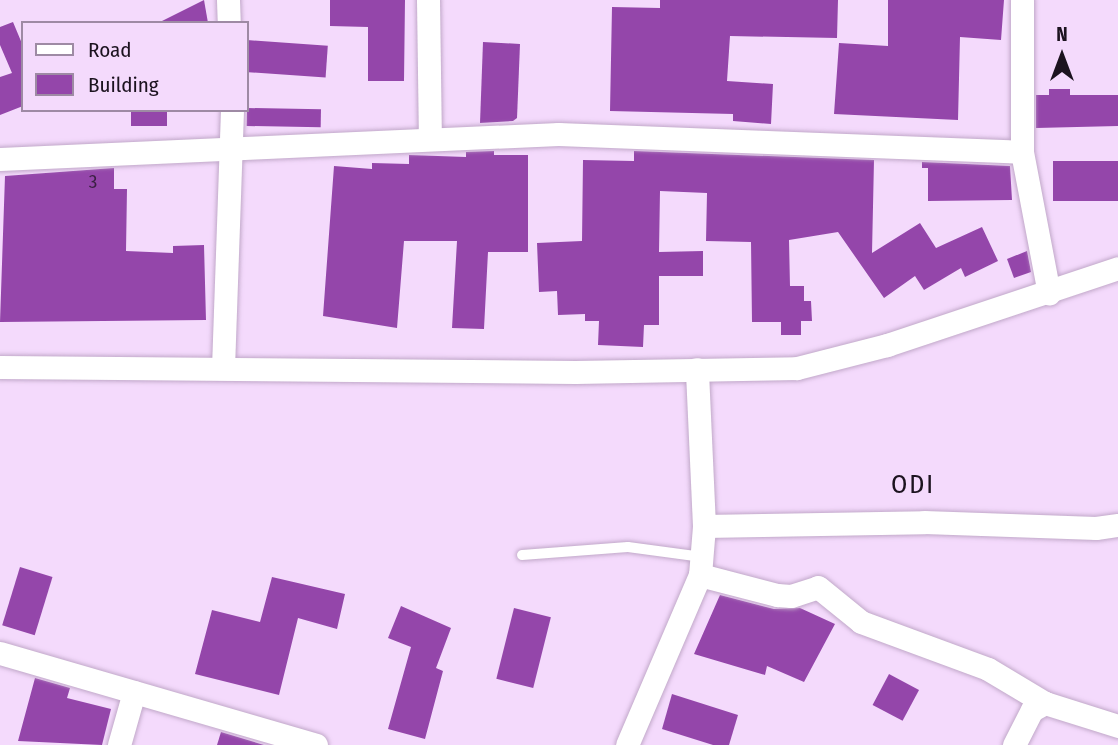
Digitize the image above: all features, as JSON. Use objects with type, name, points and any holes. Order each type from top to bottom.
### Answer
[{"type":"street","points":[[228,0],[229,21]]},
{"type":"street","points":[[428,0],[430,139]]},
{"type":"street","points":[[1022,0],[1022,152],[1049,293]]},
{"type":"street","points":[[223,368],[232,112]]},
{"type":"street","points":[[0,159],[558,134],[1022,152]]},
{"type":"street","points":[[0,367],[797,368],[887,345],[1118,268]]},
{"type":"street","points":[[627,745],[701,566],[704,526],[697,369]]},
{"type":"street","points":[[704,526],[924,523],[1096,528],[1118,525]]},
{"type":"street","points":[[701,566],[776,595],[791,596],[818,587],[861,622],[988,669],[1045,703],[1118,726]]},
{"type":"street","points":[[0,653],[316,745]]},
{"type":"street","points":[[119,745],[134,692]]},
{"type":"street","points":[[1014,745],[1032,710],[1045,703]]},
{"type":"lane","points":[[522,555],[628,547],[701,566]]},
{"type":"building","points":[[204,0],[208,21],[162,21]]},
{"type":"building","points":[[330,0],[405,0],[404,81],[368,81],[368,27],[330,26]]},
{"type":"building","points":[[660,0],[838,0],[837,38],[730,36],[727,81],[773,84],[771,124],[733,121],[733,114],[610,111],[612,7],[660,8]]},
{"type":"building","points":[[888,0],[1004,0],[1001,40],[960,37],[958,120],[834,114],[839,43],[888,46]]},
{"type":"building","points":[[13,22],[21,41],[21,107],[0,115],[0,77],[12,73],[0,45],[0,27]]},
{"type":"building","points":[[248,40],[328,46],[326,78],[248,72]]},
{"type":"building","points":[[483,42],[520,44],[517,118],[513,121],[480,123]]},
{"type":"building","points":[[1049,89],[1070,89],[1070,95],[1118,95],[1118,126],[1036,128],[1036,95],[1049,95]]},
{"type":"building","points":[[248,108],[321,109],[321,127],[247,126],[247,112]]},
{"type":"building","points":[[131,112],[167,112],[167,126],[131,126]]},
{"type":"building","points":[[494,151],[494,155],[528,155],[528,252],[488,252],[484,329],[452,328],[457,241],[404,241],[397,328],[323,316],[334,166],[372,169],[372,163],[409,164],[409,155],[466,157],[466,152]]},
{"type":"building","points":[[634,151],[874,160],[872,253],[920,223],[936,248],[982,227],[998,261],[965,277],[961,268],[924,290],[915,276],[884,298],[838,232],[789,240],[790,286],[804,286],[804,301],[811,301],[812,321],[801,321],[801,335],[781,335],[781,322],[752,322],[751,242],[706,241],[707,193],[660,191],[659,252],[703,251],[703,276],[659,276],[659,325],[644,325],[643,347],[598,345],[599,321],[585,321],[585,314],[558,315],[557,291],[539,292],[537,243],[582,241],[583,160],[634,161]]},
{"type":"building","points":[[1053,161],[1118,161],[1118,201],[1053,201]]},
{"type":"building","points":[[922,162],[1010,166],[1012,200],[928,201],[928,168],[922,168]]},
{"type":"building","points":[[114,168],[114,189],[127,189],[126,251],[173,253],[173,246],[204,245],[206,320],[0,322],[5,176]]},
{"type":"building","points":[[1027,251],[1031,272],[1014,278],[1007,259]]},
{"type":"building","points":[[20,567],[53,577],[35,635],[2,625]]},
{"type":"building","points":[[272,577],[345,594],[337,629],[298,618],[279,695],[195,674],[212,610],[260,622]]},
{"type":"building","points":[[720,595],[774,609],[800,608],[835,624],[804,682],[767,666],[765,675],[694,654]]},
{"type":"building","points":[[401,606],[451,628],[436,668],[443,671],[425,739],[388,729],[411,647],[388,638]]},
{"type":"building","points":[[514,608],[551,617],[533,688],[496,679]]},
{"type":"building","points":[[889,674],[919,690],[903,721],[873,705]]},
{"type":"building","points":[[35,678],[70,688],[67,698],[111,709],[102,745],[18,741]]},
{"type":"building","points":[[672,694],[738,715],[729,745],[713,745],[662,729]]},
{"type":"building","points":[[221,732],[264,745],[217,745]]},
{"type":"district","name":"ODI","points":[[913,485]]}]
